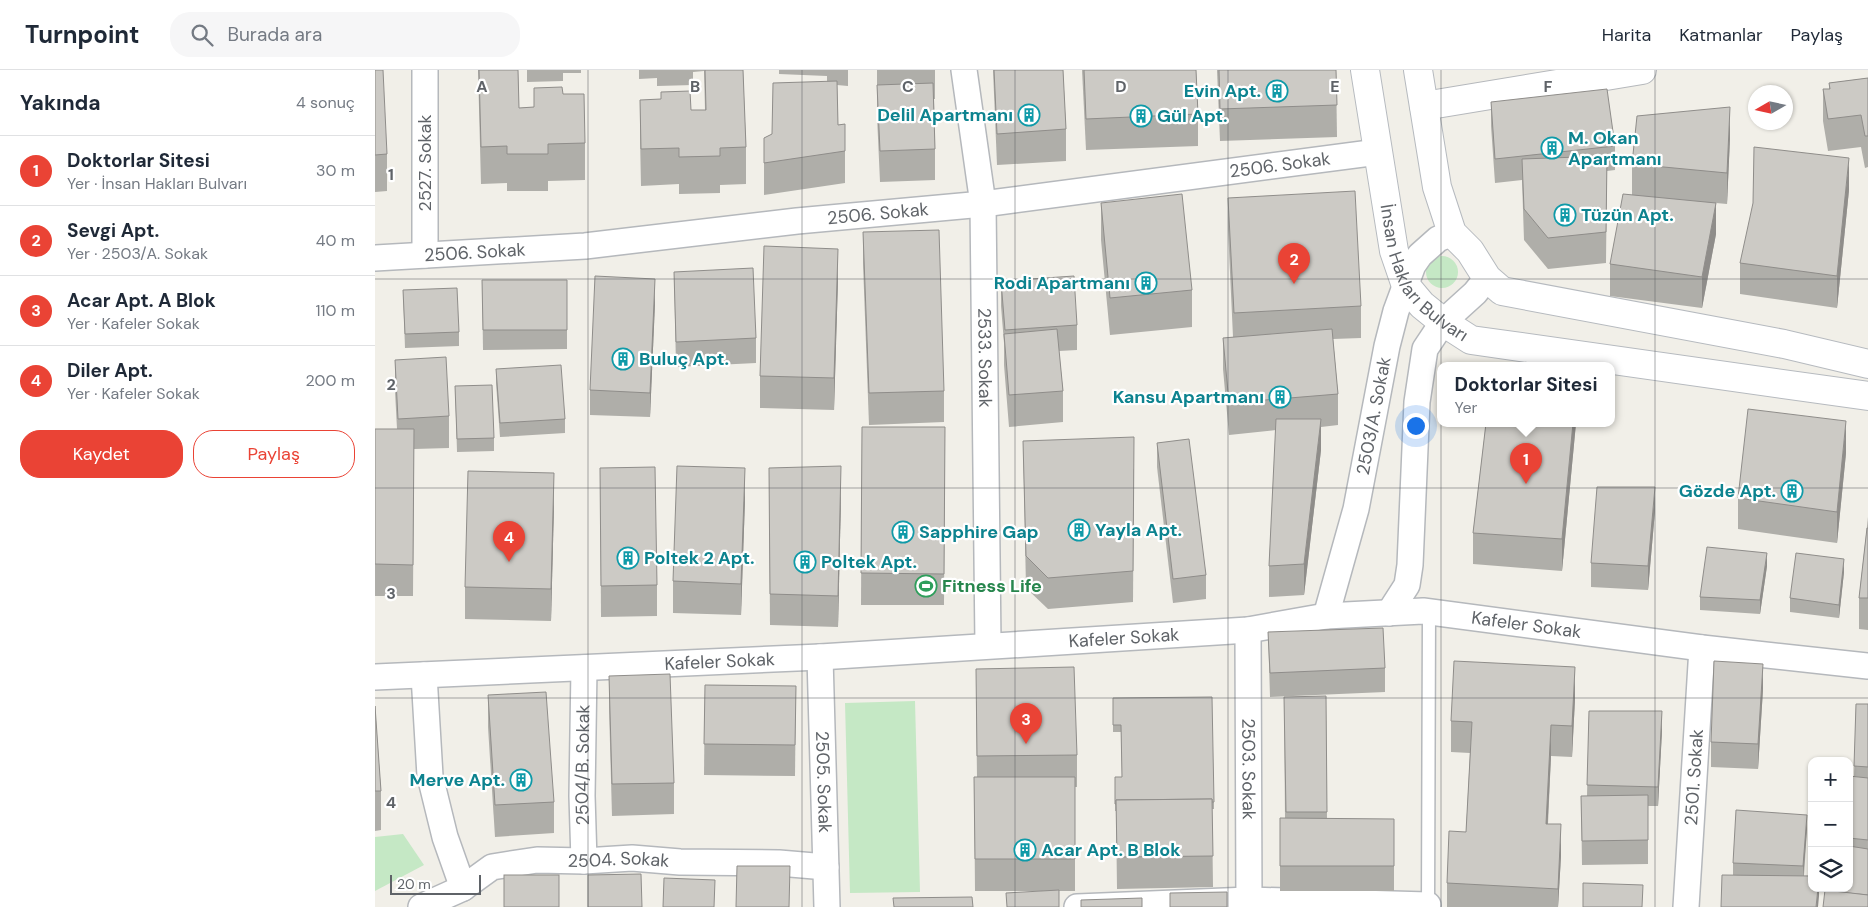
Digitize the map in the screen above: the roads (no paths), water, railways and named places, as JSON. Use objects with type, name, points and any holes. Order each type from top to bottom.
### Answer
[{"type":"main road","name":"İnsan Hakları Bulvarı","points":[[1365,70],[1395,251],[1406,286],[1422,305],[1443,322],[1471,340],[1868,396]]},
{"type":"main road","name":"İnsan Hakları Bulvarı","points":[[1418,70],[1437,187],[1452,234],[1470,251],[1487,278],[1502,291],[1784,344],[1868,364]]},
{"type":"main road","points":[[1424,106],[1642,70]]},
{"type":"street","name":"2527. Sokak","points":[[425,70],[425,255]]},
{"type":"street","name":"2533. Sokak","points":[[963,70],[983,204],[988,645]]},
{"type":"street","name":"2506. Sokak","points":[[375,258],[585,246],[797,221],[983,204],[1378,152]]},
{"type":"street","name":"2503/A. Sokak","points":[[1326,616],[1356,509],[1387,346],[1396,311],[1413,265],[1420,255],[1438,239],[1452,234]]},
{"type":"street","points":[[1389,613],[1407,585],[1410,565],[1417,402],[1425,349],[1443,322],[1475,293],[1487,278]]},
{"type":"street","name":"Kafeler Sokak","points":[[375,677],[820,657],[1248,630],[1326,616],[1429,612],[1702,648],[1868,666]]},
{"type":"street","name":"2503. Sokak","points":[[1248,630],[1249,904]]},
{"type":"street","name":"2501. Sokak","points":[[1686,907],[1702,648]]},
{"type":"street","name":"2505. Sokak","points":[[820,657],[827,907]]},
{"type":"street","name":"2504/B. Sokak","points":[[584,668],[582,796],[584,861]]},
{"type":"street","points":[[424,675],[430,776],[445,837],[463,888]]},
{"type":"street","name":"2504. Sokak","points":[[421,907],[463,888],[492,867],[537,860],[584,861],[632,858],[680,862],[779,863],[825,867]]},
{"type":"street","points":[[1077,907],[1249,904],[1429,905]]},
{"type":"lane","points":[[1429,612],[1429,905]]},
{"type":"place","name":"Evin Apt.","points":[[1277,91]]},
{"type":"place","name":"Delil Apartmanı","points":[[1029,115]]},
{"type":"place","name":"Gül Apt.","points":[[1141,116]]},
{"type":"place","name":"M. Okan Apartmanı","points":[[1552,148]]},
{"type":"place","name":"Tüzün Apt.","points":[[1565,215]]},
{"type":"place","name":"Rodi Apartmanı","points":[[1146,283]]},
{"type":"place","name":"Sevgi Apt.","points":[[1294,284]]},
{"type":"place","name":"Buluç Apt.","points":[[623,359]]},
{"type":"place","name":"Kansu Apartmanı","points":[[1280,397]]},
{"type":"place","name":"Doktorlar Sitesi","points":[[1526,484]]},
{"type":"place","name":"Gözde Apt.","points":[[1792,491]]},
{"type":"place","name":"Yayla Apt.","points":[[1079,530]]},
{"type":"place","name":"Sapphire Gap","points":[[903,532]]},
{"type":"place","name":"Poltek 2 Apt.","points":[[628,558]]},
{"type":"place","name":"Diler Apt.","points":[[509,562]]},
{"type":"place","name":"Poltek Apt.","points":[[805,562]]},
{"type":"place","name":"Fitness Life","points":[[926,586]]},
{"type":"place","name":"Acar Apt. A Blok","points":[[1026,744]]},
{"type":"place","name":"Merve Apt.","points":[[521,780]]},
{"type":"place","name":"Acar Apt. B Blok","points":[[1025,850]]}]
